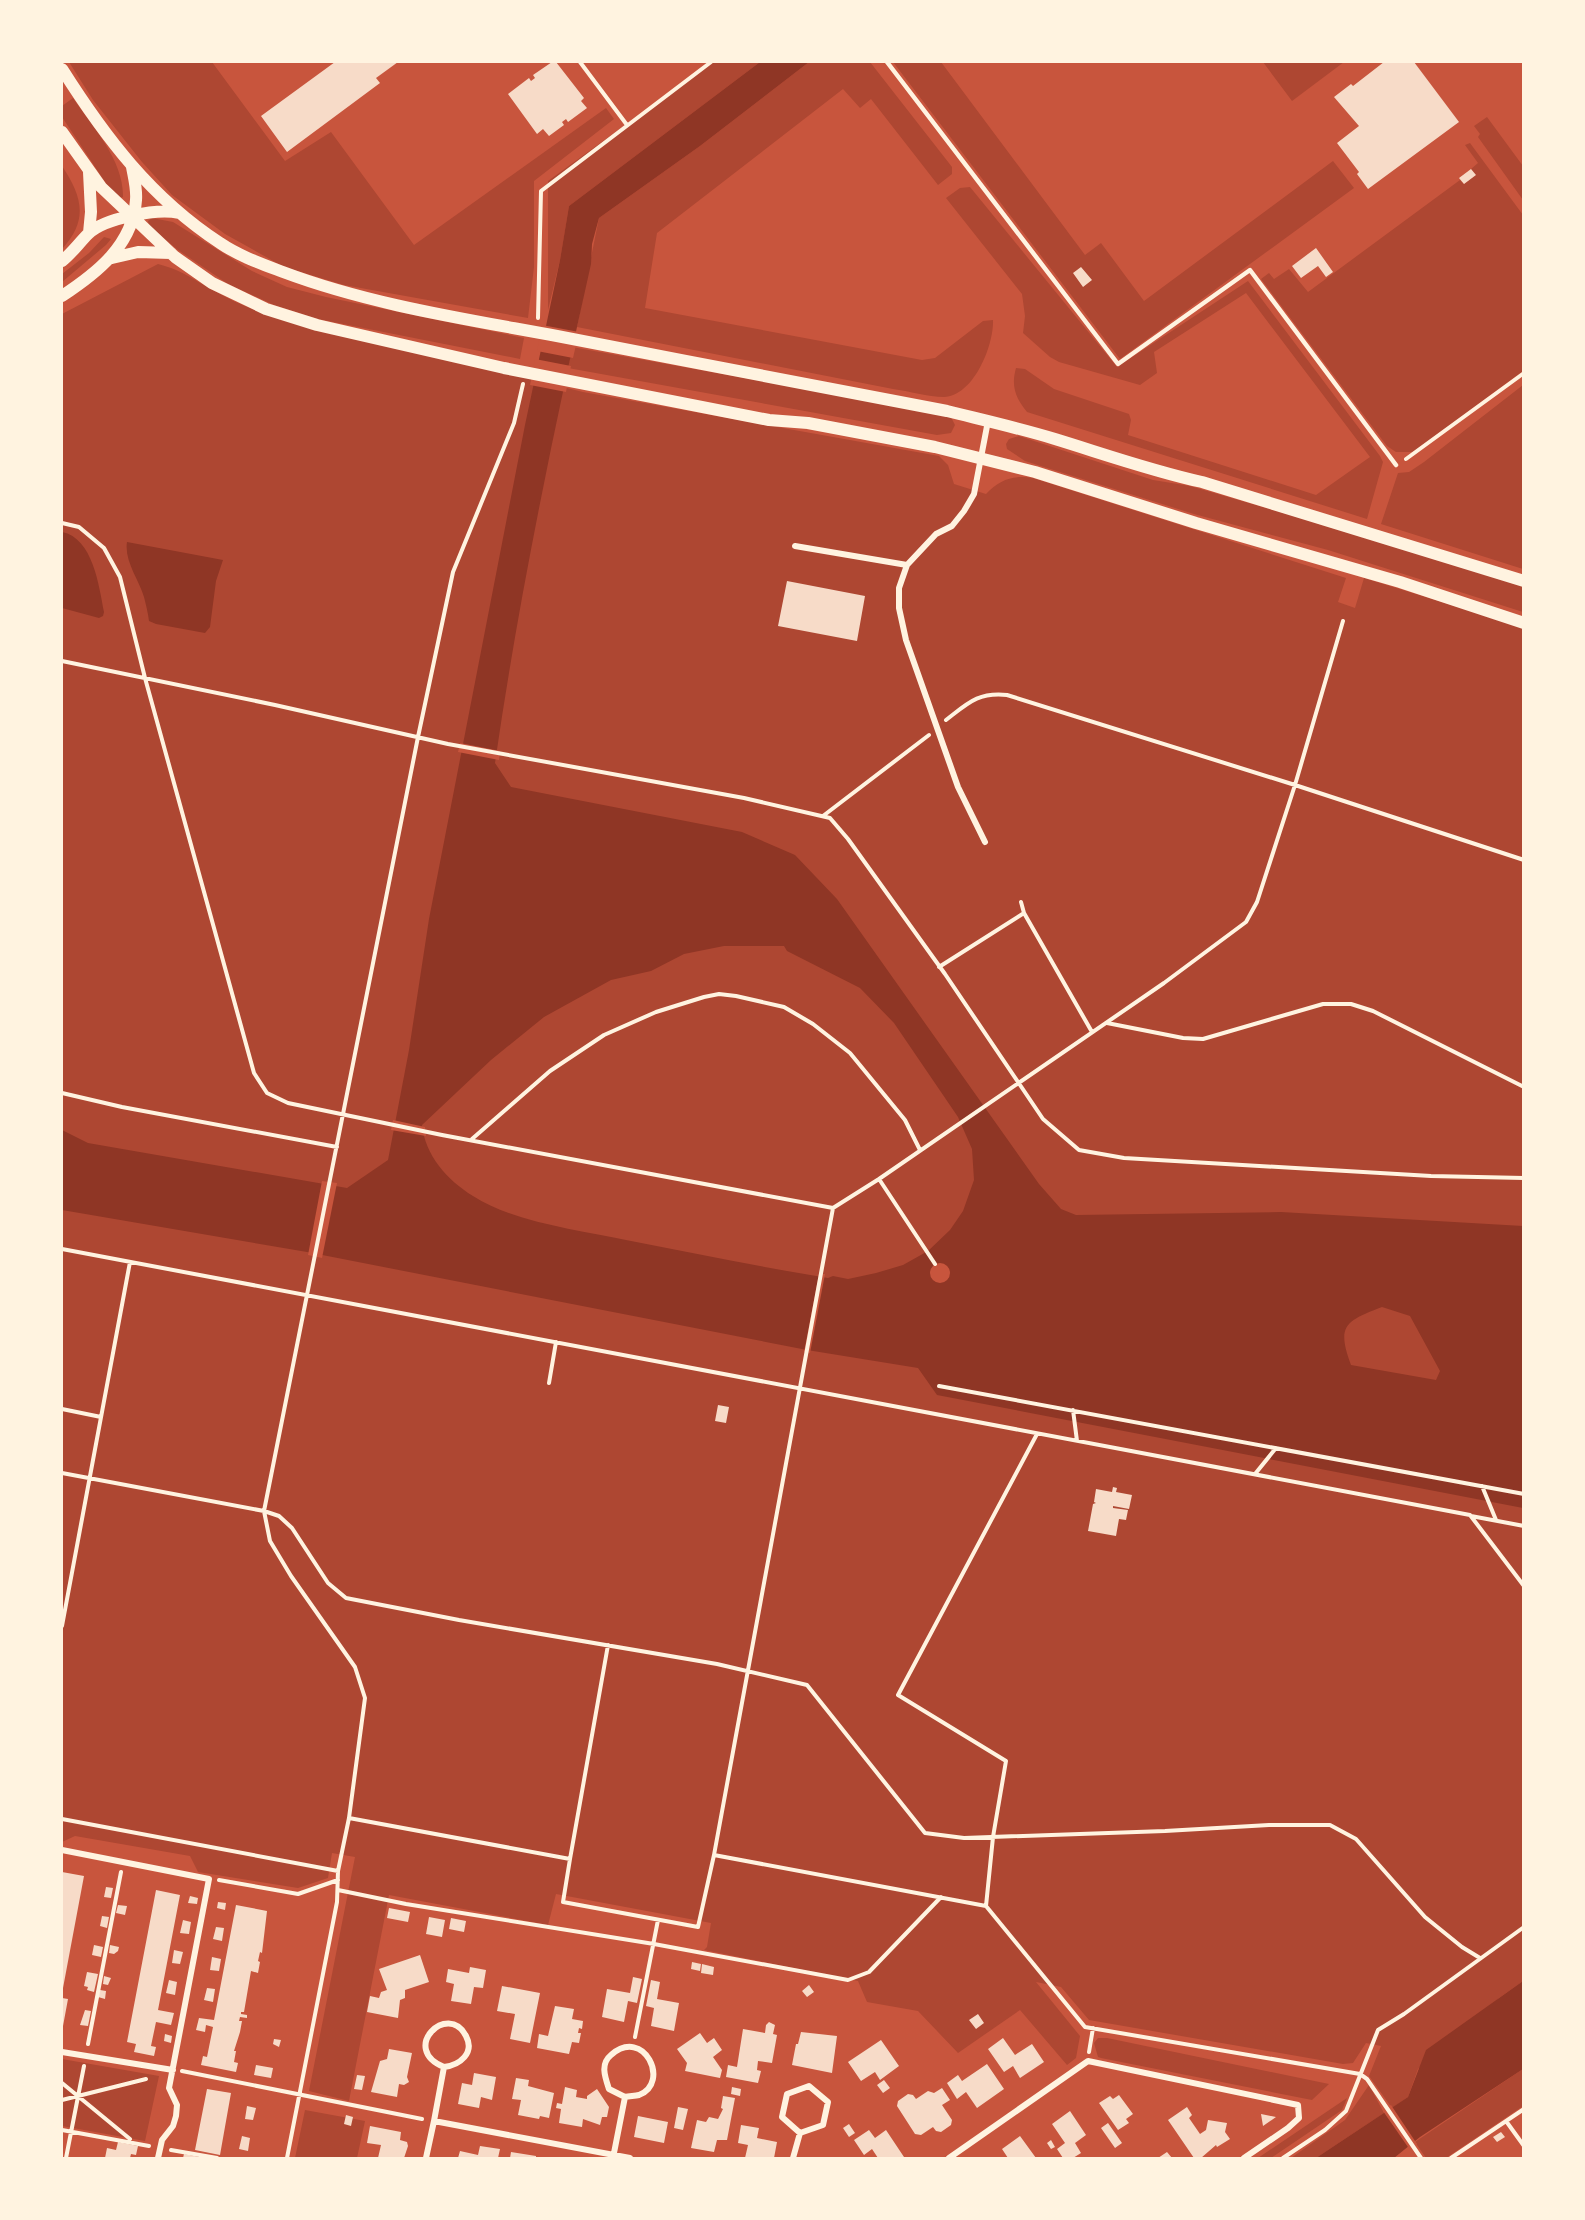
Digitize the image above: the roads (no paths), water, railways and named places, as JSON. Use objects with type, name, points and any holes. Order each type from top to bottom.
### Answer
[{"type":"main road","points":[[62,69],[95,121],[132,167],[179,213],[222,244],[258,263],[304,280],[354,296],[947,411],[988,421],[1055,439],[1159,472],[1213,485],[1524,581]]},
{"type":"main road","points":[[62,132],[89,172],[171,253],[212,283],[266,309],[317,325],[504,368],[769,420],[820,425],[935,447],[1035,472],[1196,523],[1400,582],[1524,623]]},
{"type":"main road","points":[[62,296],[112,258],[125,236],[136,199],[132,167]]},
{"type":"main road","points":[[89,172],[91,212],[89,233]]},
{"type":"main road","points":[[62,261],[71,255],[89,233],[108,224],[159,211],[179,213]]},
{"type":"main road","points":[[112,258],[138,252],[171,253]]},
{"type":"street","points":[[985,842],[958,787],[906,640],[899,608],[899,588],[908,565],[936,534],[952,526],[974,494],[988,421]]},
{"type":"street","points":[[795,546],[908,565]]},
{"type":"street","points":[[62,1850],[209,1879],[169,2088],[177,2105],[176,2116],[173,2126],[162,2140],[158,2158]]},
{"type":"street","points":[[445,2024],[455,2025],[464,2031],[469,2040],[469,2051],[464,2060],[455,2066],[444,2067],[435,2063],[428,2055],[425,2045],[428,2035],[435,2027],[445,2024]]},
{"type":"street","points":[[633,2047],[645,2052],[653,2065],[652,2081],[641,2094],[625,2097],[609,2089],[603,2073],[608,2057],[618,2049],[633,2047]]},
{"type":"street","points":[[62,2052],[173,2070]]},
{"type":"street","points":[[949,2158],[1088,2061],[1298,2105],[1299,2118],[1244,2158]]},
{"type":"street","points":[[426,2158],[444,2067]]},
{"type":"street","points":[[809,2086],[828,2102],[823,2125],[800,2133],[782,2117],[787,2094],[809,2086]]},
{"type":"street","points":[[613,2157],[625,2097]]},
{"type":"street","points":[[434,2121],[613,2157],[630,2158]]},
{"type":"street","points":[[793,2158],[800,2133]]},
{"type":"lane","points":[[887,62],[1118,364],[1250,270],[1396,465]]}]
